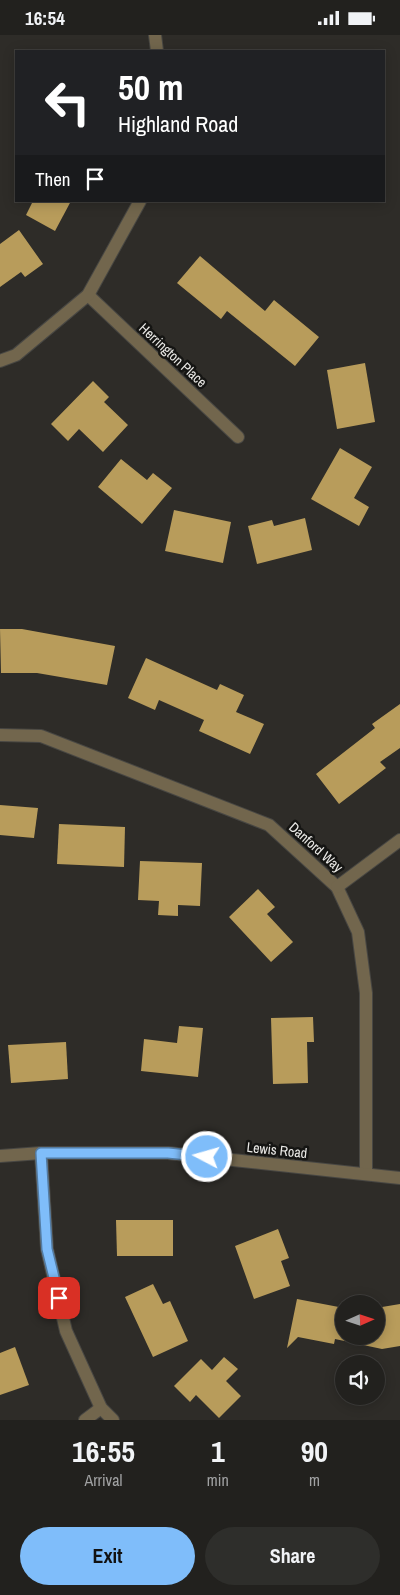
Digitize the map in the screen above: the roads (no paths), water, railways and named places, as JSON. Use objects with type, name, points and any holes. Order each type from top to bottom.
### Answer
[{"type":"street","points":[[155,35],[157,50]]},
{"type":"street","points":[[0,361],[16,355],[88,295],[139,202]]},
{"type":"street","name":"Herrington Place","points":[[88,295],[238,437]]},
{"type":"street","name":"Danford Way","points":[[0,735],[41,736],[269,825],[337,887],[358,932],[366,993],[366,1174]]},
{"type":"street","points":[[337,887],[400,840]]},
{"type":"street","points":[[41,1153],[47,1249],[66,1331],[101,1408],[113,1420]]},
{"type":"street","name":"Lewis Road","points":[[0,1156],[41,1153],[168,1153],[400,1178]]},
{"type":"street","points":[[85,1420],[101,1408]]}]
